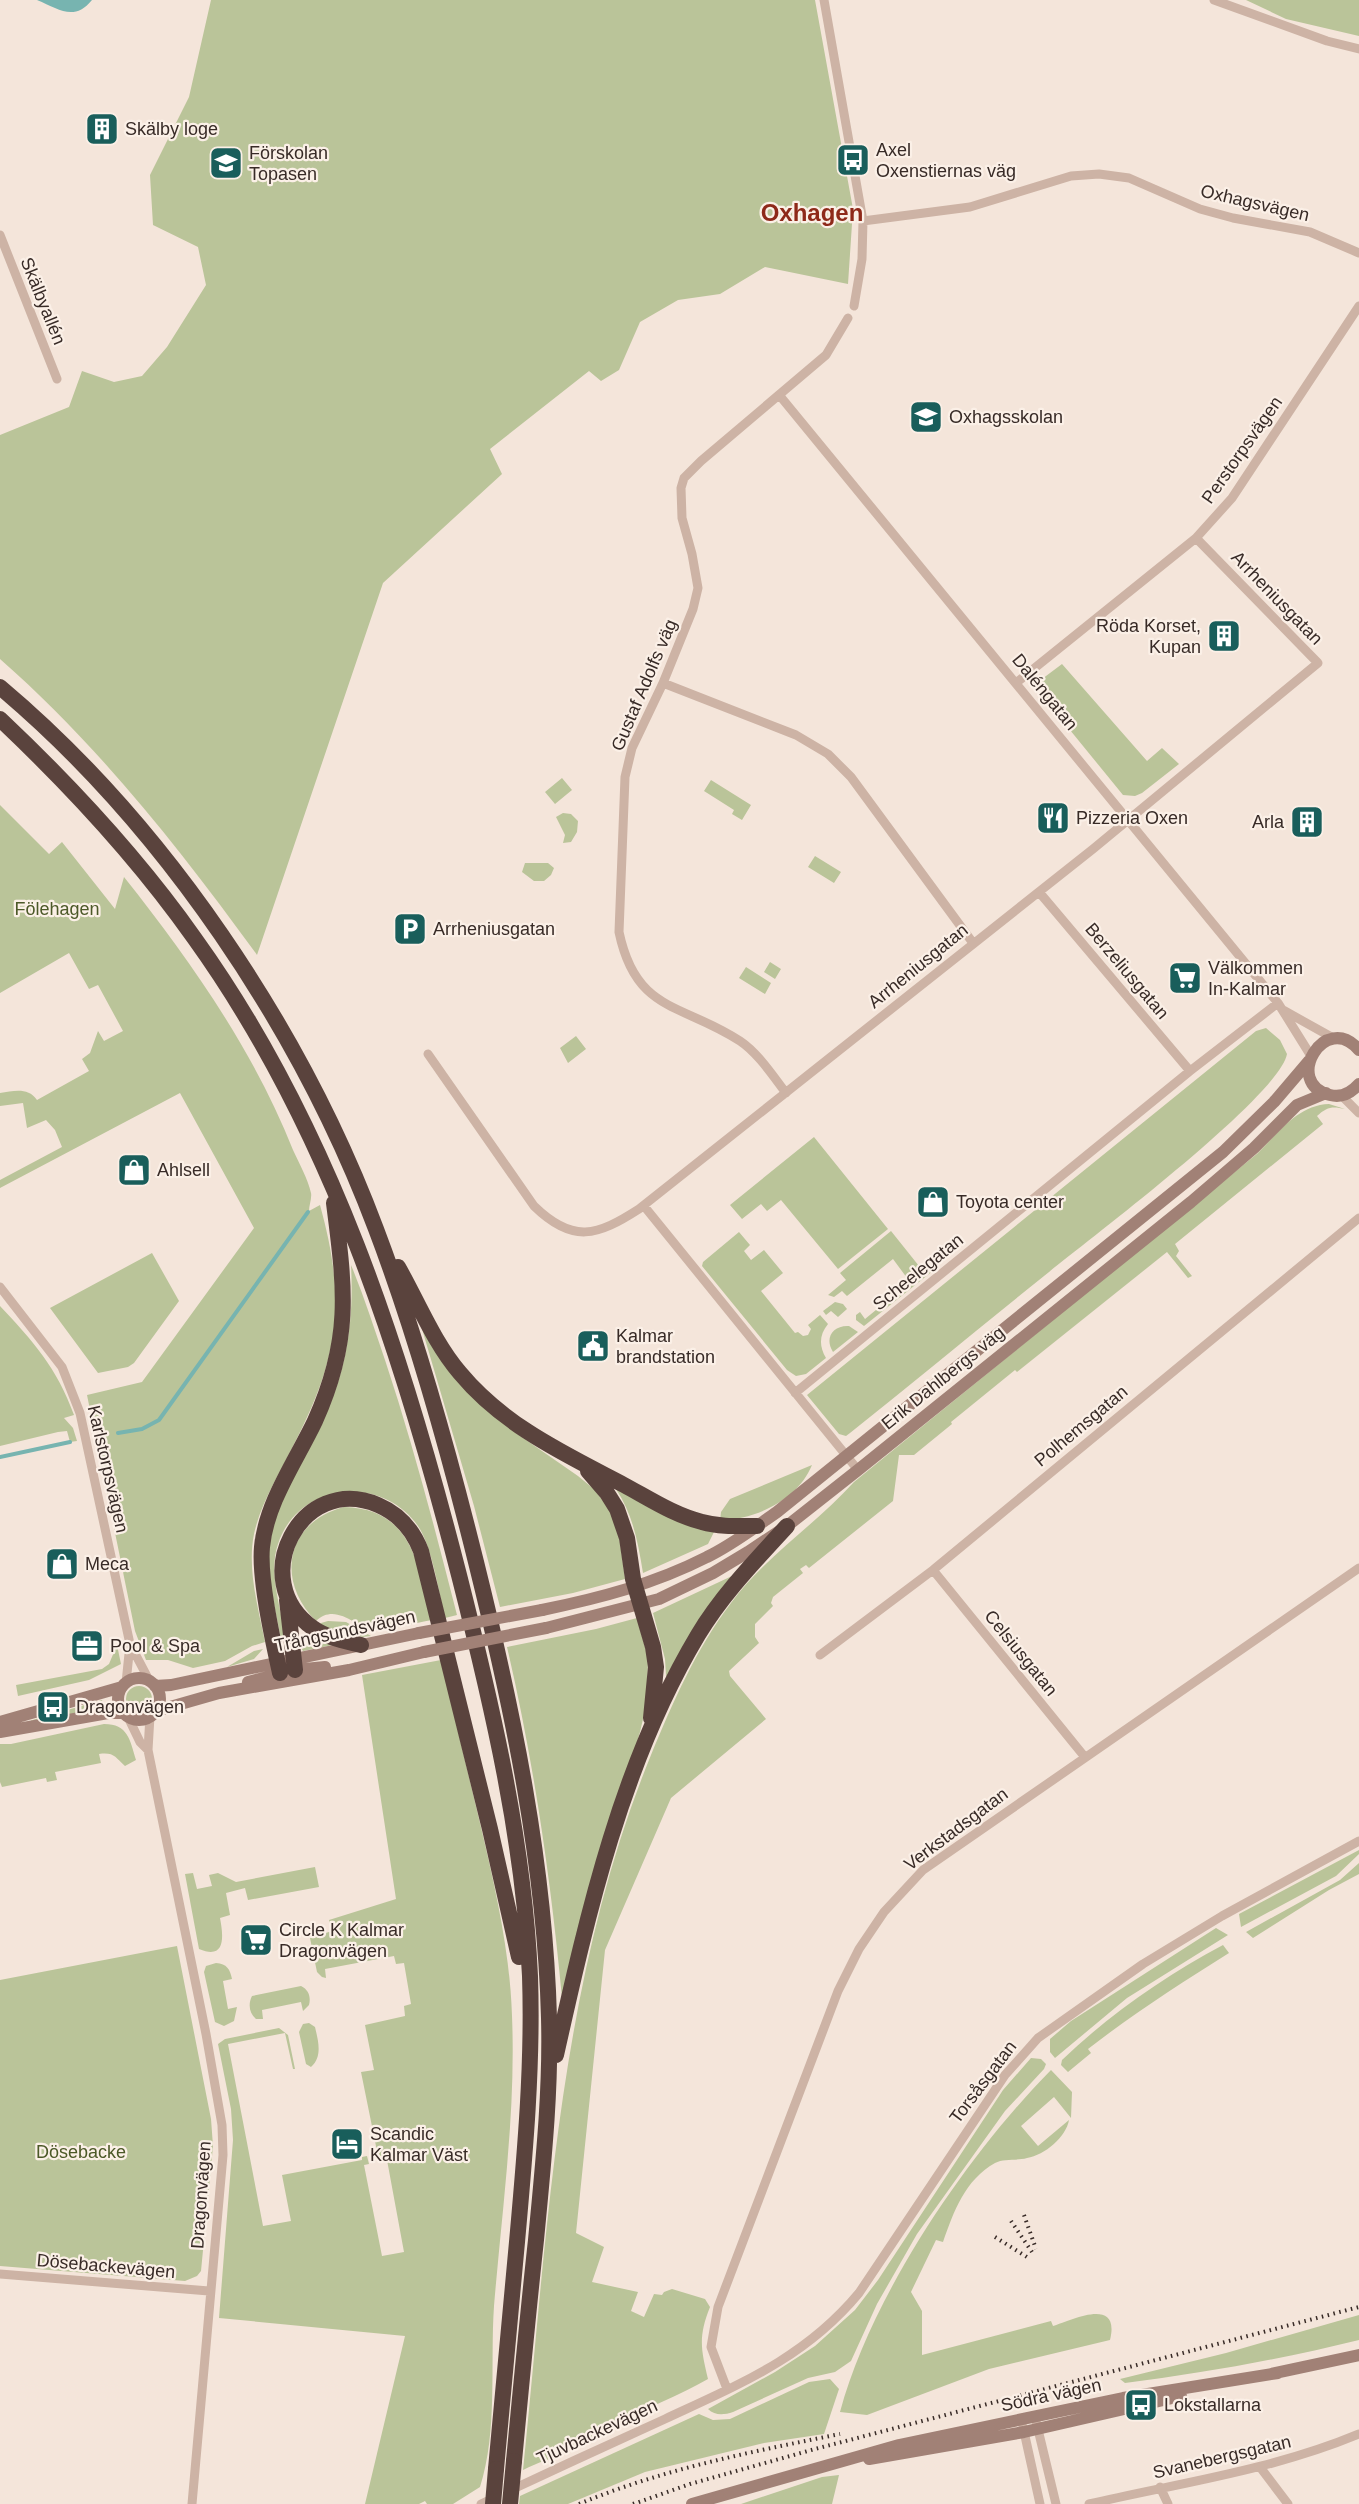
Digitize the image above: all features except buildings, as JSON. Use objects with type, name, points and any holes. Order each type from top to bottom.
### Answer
[{"type":"highway","points":[[0,687],[19,703],[108,793],[174,872],[215,927],[289,1044],[338,1139],[375,1227],[414,1339],[456,1482],[492,1625],[529,1811],[542,1904],[549,2023],[548,2088],[510,2504]]},
{"type":"highway","points":[[0,719],[93,811],[127,850],[197,941],[267,1053],[297,1108],[332,1181],[374,1291],[437,1490],[474,1632],[502,1767],[521,1883],[529,1972],[531,2022],[527,2129],[493,2504]]},
{"type":"highway","points":[[287,1667],[262,1566],[262,1547],[266,1527],[278,1494],[326,1394],[339,1349],[344,1297],[332,1181]]},
{"type":"highway","points":[[375,1227],[459,1372],[516,1425],[581,1464],[687,1517],[717,1525],[756,1526]]},
{"type":"highway","points":[[581,1464],[607,1493],[623,1522],[635,1588],[653,1647],[656,1667],[649,1734]]},
{"type":"highway","points":[[287,1667],[286,1600],[282,1570],[287,1546],[305,1517],[325,1504],[349,1499],[373,1503],[396,1515],[412,1532],[421,1551],[490,1829],[531,2022]]},
{"type":"highway","points":[[548,2088],[588,1917],[626,1793],[649,1734],[682,1663],[711,1614],[786,1526]]},
{"type":"highway","points":[[286,1600],[313,1628],[332,1637],[361,1645]]},
{"type":"main road","name":"Erik Dahlbergs väg","points":[[542,1611],[635,1588],[709,1556],[756,1526],[1214,1159],[1274,1102],[1320,1044],[1359,1035]]},
{"type":"main road","points":[[1340,1040],[1359,1050]]},
{"type":"main road","points":[[1310,1058],[1311,1080],[1326,1094]]},
{"type":"main road","points":[[1341,1095],[1352,1091],[1359,1084]]},
{"type":"main road","name":"Erik Dahlbergs väg","points":[[546,1628],[658,1599],[713,1573],[786,1526],[1191,1202],[1254,1148],[1297,1105],[1326,1094],[1341,1095]]},
{"type":"main road","name":"Trångsundsvägen","points":[[153,1714],[219,1693],[287,1667],[361,1645],[542,1611]]},
{"type":"main road","name":"Trångsundsvägen","points":[[219,1693],[338,1672],[546,1628]]},
{"type":"main road","name":"Trångsundsvägen","points":[[152,1683],[171,1685],[287,1667],[392,1659]]},
{"type":"main road","points":[[0,1722],[124,1685],[135,1678],[152,1683],[160,1695],[153,1714],[139,1719],[125,1714],[105,1713],[0,1732]]},
{"type":"main road","points":[[124,1685],[118,1697],[125,1714]]},
{"type":"main road","name":"Södra vägen","points":[[693,2504],[835,2463],[897,2456],[1023,2426],[1359,2355]]},
{"type":"street","points":[[824,0],[863,221],[862,259],[854,306]]},
{"type":"street","points":[[1214,0],[1327,41],[1359,48]]},
{"type":"street","name":"Oxhagsvägen","points":[[863,221],[970,207],[1071,176],[1099,174],[1129,178],[1200,209],[1233,218],[1310,232],[1359,253]]},
{"type":"street","name":"Skälbyallén","points":[[0,235],[57,379]]},
{"type":"street","name":"Perstorpsvägen","points":[[1016,683],[1196,538],[1232,498],[1359,306]]},
{"type":"street","name":"Gustaf Adolfs väg","points":[[786,1093],[742,1042],[714,1025],[660,1002],[645,990],[635,977],[622,948],[619,932],[625,777],[632,748],[687,628],[698,588],[682,518],[681,488],[684,478],[701,460],[780,396],[826,355],[848,318]]},
{"type":"street","name":"Daléngatan","points":[[780,396],[1281,1007],[1310,1058]]},
{"type":"street","name":"Arrheniusgatan","points":[[428,1054],[534,1206],[546,1218],[577,1232],[591,1233],[617,1224],[644,1206],[1039,892],[1318,663],[1196,538]]},
{"type":"street","points":[[663,683],[796,735],[828,754],[851,777],[973,943]]},
{"type":"street","name":"Berzeliusgatan","points":[[1039,892],[1190,1071]]},
{"type":"street","name":"Daléngatan","points":[[1281,1007],[1340,1040]]},
{"type":"street","name":"Scheelegatan","points":[[795,1393],[1190,1071],[1281,1007]]},
{"type":"street","points":[[1341,1095],[1359,1113]]},
{"type":"street","points":[[644,1206],[858,1470]]},
{"type":"street","name":"Polhemsgatan","points":[[820,1655],[933,1570],[1359,1218]]},
{"type":"street","name":"Karlstorpsvägen","points":[[0,1287],[62,1367],[80,1413],[130,1644],[152,1683]]},
{"type":"street","name":"Celsiusgatan","points":[[933,1570],[1084,1756]]},
{"type":"street","name":"Verkstadsgatan","points":[[728,2390],[711,2347],[718,2307],[838,1991],[859,1949],[884,1912],[923,1870],[1084,1756],[1358,1572]]},
{"type":"street","name":"Karlstorpsvägen","points":[[124,1685],[130,1644]]},
{"type":"street","name":"Dragonvägen","points":[[125,1714],[140,1742],[148,1750]]},
{"type":"street","name":"Dragonvägen","points":[[153,1714],[148,1750],[206,2034],[222,2125],[223,2155],[209,2291],[192,2504]]},
{"type":"street","name":"Torsåsgatan","points":[[728,2390],[780,2363],[815,2338],[839,2317],[859,2293],[1005,2075],[1038,2037],[1143,1964],[1182,1940],[1359,1841]]},
{"type":"street","name":"Dösebackevägen","points":[[0,2274],[209,2291]]},
{"type":"street","name":"Tjuvbackevägen","points":[[481,2504],[728,2390]]},
{"type":"street","points":[[1037,2423],[1056,2504]]},
{"type":"street","points":[[1023,2426],[1040,2504]]},
{"type":"street","name":"Svanebergsgatan","points":[[1089,2504],[1260,2467],[1320,2450],[1359,2434]]},
{"type":"street","points":[[1260,2467],[1288,2504]]},
{"type":"street","points":[[1160,2487],[1168,2504]]},
{"type":"green space","points":[[211,0],[815,0],[853,209],[848,284],[765,267],[720,294],[678,300],[640,322],[619,370],[601,381],[589,371],[490,449],[502,474],[383,583],[257,955],[168,838],[105,763],[36,692],[0,659],[0,435],[69,407],[82,371],[114,382],[142,376],[167,347],[206,285],[198,247],[153,225],[150,175],[189,97]]},
{"type":"green space","points":[[1246,0],[1359,0],[1359,36],[1286,19]]},
{"type":"green space","points":[[1062,664],[1147,761],[1162,748],[1179,764],[1142,793],[1135,796],[1123,795],[1039,692],[1042,679]]},
{"type":"green space","points":[[562,778],[572,790],[555,804],[545,792]]},
{"type":"green space","points":[[711,780],[751,805],[742,820],[732,814],[734,810],[704,791]]},
{"type":"green space","name":"Fölehagen","points":[[0,805],[49,854],[62,842],[115,909],[124,877],[173,941],[240,1042],[277,1113],[306,1177],[311,1195],[309,1211],[320,1205],[334,1271],[334,1329],[329,1356],[308,1414],[266,1500],[254,1534],[253,1574],[265,1642],[252,1646],[225,1661],[193,1668],[168,1660],[146,1660],[135,1631],[87,1395],[142,1382],[254,1228],[180,1093],[0,1188],[0,1180],[62,1147],[55,1130],[46,1120],[27,1128],[23,1103],[0,1106],[0,1093],[25,1092],[37,1100],[89,1071],[82,1059],[90,1053],[98,1031],[104,1041],[123,1031],[98,985],[89,989],[69,953],[0,993]]},
{"type":"green space","points":[[563,813],[571,814],[578,821],[577,832],[571,842],[563,843],[565,835],[556,817]]},
{"type":"green space","points":[[815,856],[841,872],[834,883],[808,867]]},
{"type":"green space","points":[[525,863],[548,863],[554,868],[551,875],[544,881],[534,881],[522,872]]},
{"type":"green space","points":[[770,962],[781,969],[775,979],[764,972]]},
{"type":"green space","points":[[746,967],[771,983],[765,994],[739,978]]},
{"type":"green space","points":[[1266,1028],[1280,1040],[1287,1054],[1276,1074],[1252,1102],[1138,1202],[850,1433],[846,1436],[839,1434],[807,1395],[1256,1031]]},
{"type":"green space","points":[[576,1036],[586,1049],[568,1063],[560,1048]]},
{"type":"green space","points":[[1329,1104],[1345,1109],[1330,1108],[1317,1116],[1323,1124],[1175,1244],[1179,1251],[1176,1256],[1192,1276],[1188,1278],[1167,1252],[1017,1372],[1015,1370],[914,1455],[899,1455],[893,1501],[809,1568],[806,1565],[800,1569],[803,1573],[773,1597],[771,1603],[773,1606],[755,1624],[755,1637],[759,1643],[729,1671],[730,1676],[766,1719],[671,1798],[605,1950],[576,2233],[604,2247],[592,2282],[638,2292],[631,2311],[644,2317],[654,2294],[662,2295],[672,2289],[705,2299],[710,2307],[702,2335],[708,2379],[628,2418],[570,2451],[523,2470],[550,2198],[576,2017],[595,1929],[620,1841],[651,1755],[696,1657],[718,1621],[745,1586],[854,1482],[1258,1153],[1298,1114]]},
{"type":"green space","points":[[814,1137],[888,1229],[838,1269],[781,1200],[767,1211],[761,1204],[742,1219],[730,1205]]},
{"type":"green space","points":[[891,1231],[923,1271],[930,1266],[934,1270],[864,1326],[856,1320],[856,1315],[860,1312],[865,1319],[910,1282],[893,1259],[847,1296],[842,1291],[834,1297],[828,1295],[846,1280],[840,1273]]},
{"type":"green space","points":[[739,1232],[750,1245],[744,1251],[751,1260],[764,1250],[783,1273],[761,1291],[795,1333],[808,1335],[811,1329],[808,1325],[820,1315],[828,1324],[821,1341],[826,1358],[806,1374],[796,1376],[787,1370],[702,1266],[703,1262]]},
{"type":"green space","points":[[152,1253],[179,1301],[134,1363],[128,1367],[98,1373],[50,1308]]},
{"type":"green space","points":[[351,1265],[405,1423],[457,1615],[445,1618],[427,1545],[418,1526],[402,1509],[384,1498],[363,1492],[342,1492],[322,1497],[303,1508],[288,1523],[278,1544],[275,1555],[275,1579],[286,1639],[281,1640],[269,1573],[271,1534],[282,1500],[323,1420],[338,1382],[350,1325]]},
{"type":"green space","points":[[835,1302],[843,1304],[847,1309],[838,1317],[831,1311],[826,1315],[823,1311]]},
{"type":"green space","points":[[0,1306],[33,1343],[60,1383],[74,1415],[64,1418],[73,1428],[77,1441],[70,1442],[67,1431],[0,1446]]},
{"type":"green space","points":[[420,1322],[516,1433],[595,1490],[608,1508],[618,1528],[625,1579],[573,1593],[500,1607],[474,1506]]},
{"type":"green space","points":[[849,1326],[858,1332],[833,1352],[829,1342],[832,1333],[838,1328]]},
{"type":"green space","points":[[812,1465],[805,1478],[786,1498],[748,1516],[720,1521],[721,1512],[730,1499]]},
{"type":"green space","points":[[616,1489],[714,1532],[708,1544],[643,1573],[631,1519]]},
{"type":"green space","points":[[344,1507],[367,1510],[385,1518],[399,1530],[409,1544],[416,1561],[432,1620],[376,1629],[332,1614],[316,1621],[303,1605],[295,1588],[292,1571],[293,1554],[299,1539],[309,1525],[324,1515]]},
{"type":"green space","points":[[732,1576],[669,1677],[666,1676],[665,1659],[653,1613]]},
{"type":"green space","points":[[637,1618],[648,1658],[647,1702],[562,1998],[553,1910],[540,1822],[507,1647],[596,1629]]},
{"type":"green space","points":[[346,1622],[371,1636],[363,1637],[318,1627],[321,1623]]},
{"type":"green space","points":[[312,1635],[333,1645],[303,1651],[298,1642]]},
{"type":"green space","points":[[117,1645],[121,1664],[89,1680],[18,1696],[16,1685],[102,1669],[109,1664]]},
{"type":"green space","points":[[263,1649],[254,1659],[227,1667],[254,1651]]},
{"type":"green space","points":[[441,1660],[496,1895],[511,1992],[512,2089],[508,2161],[494,2306],[489,2443],[480,2487],[453,2504],[427,2504],[425,2501],[419,2504],[365,2504],[405,2336],[219,2318],[233,2140],[231,2109],[218,2044],[225,2039],[279,2028],[288,2035],[295,2069],[293,2069],[285,2033],[228,2044],[263,2226],[291,2221],[282,2175],[362,2160],[362,2157],[367,2156],[369,2164],[364,2165],[382,2256],[404,2252],[387,2160],[379,2161],[361,2072],[374,2070],[365,2025],[405,2016],[404,2006],[411,2004],[404,1963],[396,1964],[394,1956],[325,1969],[326,1978],[322,1977],[317,1972],[310,1938],[332,1931],[329,1920],[396,1899],[362,1675]]},
{"type":"green space","points":[[139,1686],[148,1690],[152,1699],[148,1708],[139,1712],[130,1708],[126,1699],[130,1690]]},
{"type":"green space","points":[[102,1700],[104,1709],[29,1721]]},
{"type":"green space","points":[[104,1724],[118,1727],[127,1734],[136,1760],[125,1766],[111,1755],[99,1754],[101,1763],[55,1772],[57,1780],[47,1782],[46,1778],[2,1787],[0,1744],[11,1744]]},
{"type":"green space","points":[[1359,1850],[1359,1854],[1336,1876],[1241,1927],[1239,1914]]},
{"type":"green space","points":[[1359,1863],[1359,1874],[1329,1890],[1253,1938],[1246,1932],[1340,1880]]},
{"type":"green space","points":[[315,1867],[319,1887],[248,1900],[245,1888],[226,1893],[230,1915],[220,1918],[222,1938],[219,1949],[208,1952],[199,1949],[185,1874],[193,1873],[197,1889],[212,1886],[209,1875],[218,1873],[236,1882]]},
{"type":"green space","points":[[1216,1928],[1228,1935],[1127,1998],[1055,2058],[1050,2052],[1050,2039],[1071,2021]]},
{"type":"green space","points":[[1223,1945],[1229,1953],[1157,1999],[1105,2036],[1088,2049],[1091,2053],[1068,2072],[1061,2065],[1062,2060],[1080,2043],[1119,2012],[1159,1983]]},
{"type":"green space","name":"Dösebacke","points":[[177,1946],[211,2119],[213,2146],[201,2271],[197,2276],[185,2281],[0,2266],[0,1980]]},
{"type":"green space","points":[[216,1963],[225,1966],[231,1975],[232,1979],[223,1981],[228,2009],[237,2007],[234,2021],[224,2026],[215,2022],[204,1972],[206,1966]]},
{"type":"green space","points":[[301,1986],[308,1992],[310,1999],[309,2005],[303,2011],[301,2002],[262,2010],[263,2019],[256,2019],[252,2014],[250,2005],[252,1996]]},
{"type":"green space","points":[[309,2023],[315,2027],[319,2048],[315,2063],[311,2067],[306,2064],[299,2032],[303,2024]]},
{"type":"green space","points":[[1031,2058],[1041,2059],[1046,2064],[1044,2069],[1005,2111],[917,2234],[877,2304],[851,2361],[835,2372],[808,2378],[733,2412],[720,2414],[708,2409],[775,2372],[815,2346],[855,2310],[878,2280],[1003,2090]]},
{"type":"green space","points":[[1051,2070],[1072,2092],[1071,2118],[1054,2097],[1021,2126],[1038,2146],[1069,2120],[1059,2139],[1034,2156],[995,2163],[968,2187],[943,2242],[936,2240],[911,2292],[922,2311],[922,2355],[1051,2321],[1053,2326],[1092,2314],[1101,2314],[1108,2318],[1111,2326],[1110,2340],[989,2369],[867,2415],[840,2412],[855,2367],[874,2322],[898,2275],[926,2229],[955,2185],[987,2143]]},
{"type":"green space","points":[[1359,2315],[1359,2340],[1213,2370],[1125,2383],[1120,2379],[1226,2353]]},
{"type":"green space","points":[[830,2379],[839,2389],[824,2434],[764,2443],[645,2472],[568,2504],[519,2504],[520,2496],[699,2414],[713,2420],[730,2419],[809,2382]]},
{"type":"green space","points":[[839,2475],[832,2504],[741,2504],[822,2477]]},
{"type":"water","points":[[37,0],[92,0],[79,11],[66,12]]},
{"type":"waterway","points":[[118,1433],[142,1429],[159,1420],[308,1212]]},
{"type":"waterway","points":[[0,1457],[70,1442]]},
{"type":"railway","points":[[1024,2215],[1036,2249]]},
{"type":"railway","points":[[1011,2221],[1032,2252]]},
{"type":"railway","points":[[995,2237],[1027,2257]]},
{"type":"railway","points":[[633,2504],[690,2484],[815,2449],[1359,2307]]},
{"type":"railway","points":[[579,2504],[675,2471],[840,2434]]},
{"type":"place","name":"Skälby loge","points":[[102,129]]},
{"type":"place","name":"Axel Oxenstiernas väg","points":[[853,160]]},
{"type":"place","name":"Förskolan Topasen","points":[[226,163]]},
{"type":"place","name":"Oxhagsskolan","points":[[926,417]]},
{"type":"place","name":"Röda Korset, Kupan","points":[[1224,636]]},
{"type":"place","name":"Pizzeria Oxen","points":[[1053,818]]},
{"type":"place","name":"Arla","points":[[1307,822]]},
{"type":"place","name":"Arrheniusgatan","points":[[410,929]]},
{"type":"place","name":"Välkommen In-Kalmar","points":[[1185,978]]},
{"type":"place","name":"Ahlsell","points":[[134,1170]]},
{"type":"place","name":"Toyota center","points":[[933,1202]]},
{"type":"place","name":"Kalmar brandstation","points":[[593,1346]]},
{"type":"place","name":"Meca","points":[[62,1564]]},
{"type":"place","name":"Pool & Spa","points":[[87,1646]]},
{"type":"place","name":"Dragonvägen","points":[[53,1707]]},
{"type":"place","name":"Circle K Kalmar Dragonvägen","points":[[256,1940]]},
{"type":"place","name":"Scandic Kalmar Väst","points":[[347,2144]]},
{"type":"place","name":"Lokstallarna","points":[[1141,2405]]},
{"type":"district","name":"Oxhagen","points":[[812,213]]}]
